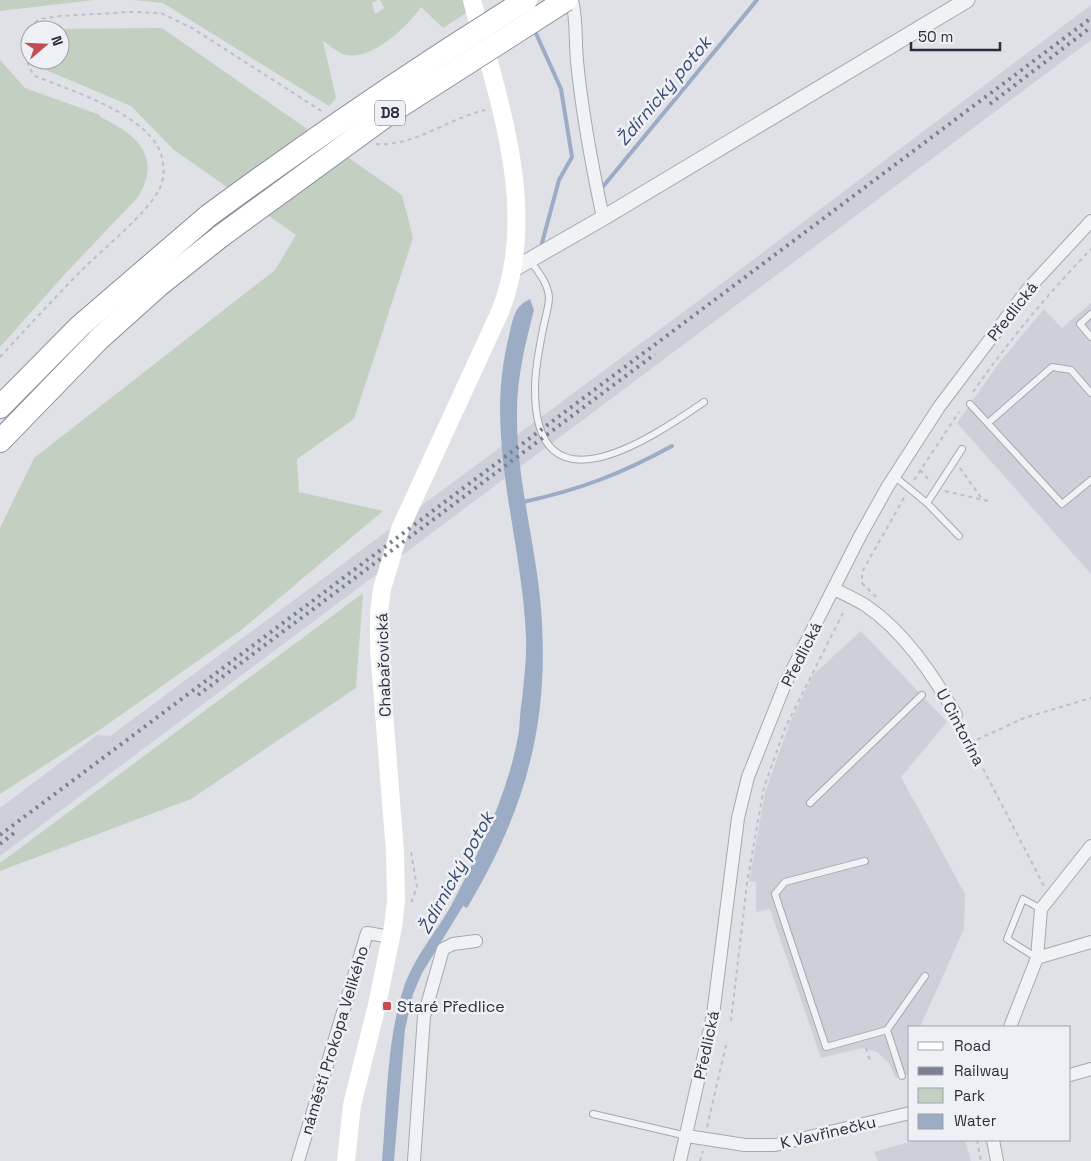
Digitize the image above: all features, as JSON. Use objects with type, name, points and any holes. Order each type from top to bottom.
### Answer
[{"type":"highway","name":"D8","points":[[0,407],[80,326],[208,216],[293,153],[357,109],[526,0]]},
{"type":"highway","name":"D8","points":[[0,441],[99,339],[158,286],[220,236],[391,112],[566,0]]},
{"type":"main road","name":"Chabařovická","points":[[391,937],[396,877],[379,649],[382,589],[400,530],[499,314],[514,269],[516,230],[512,170],[500,106],[472,0]]},
{"type":"main road","name":"náměstí Prokopa Velikého","points":[[346,1161],[352,1105],[391,937]]},
{"type":"street","points":[[572,0],[577,20],[576,59],[592,163],[602,212]]},
{"type":"street","points":[[514,269],[602,212],[967,0]]},
{"type":"street","name":"Předlická","points":[[680,1161],[713,1016],[731,862],[748,777],[786,684],[860,536],[894,476],[939,407],[1028,289],[1091,221]]},
{"type":"street","name":"U Cintorína","points":[[834,589],[865,605],[902,639],[937,682],[956,715]]},
{"type":"street","points":[[1010,1026],[1037,958],[1041,909],[1091,846]]},
{"type":"street","name":"náměstí Prokopa Velikého","points":[[298,1161],[367,933],[391,937]]},
{"type":"street","points":[[414,1161],[424,1016],[443,950],[453,944],[476,940]]},
{"type":"street","points":[[1037,958],[1091,942]]},
{"type":"street","points":[[1071,1075],[1091,1069]]},
{"type":"street","name":"K Vavřinečku","points":[[686,1136],[745,1145],[775,1145],[908,1113]]},
{"type":"street","points":[[993,1141],[996,1161]]},
{"type":"lane","points":[[530,260],[547,286],[549,299],[535,387],[538,419],[546,438],[553,447],[570,458],[594,460],[628,448],[668,427],[704,402]]},
{"type":"lane","points":[[1091,314],[1080,324],[1091,337]]},
{"type":"lane","points":[[988,423],[1052,367],[1071,370],[1091,393]]},
{"type":"lane","points":[[970,404],[1062,504],[1091,480]]},
{"type":"lane","points":[[927,503],[962,449]]},
{"type":"lane","points":[[894,476],[927,503],[959,536]]},
{"type":"lane","points":[[810,803],[922,695]]},
{"type":"lane","points":[[865,861],[785,882],[775,894],[826,1047],[887,1030],[925,976]]},
{"type":"lane","points":[[1037,958],[1007,939],[1023,899],[1041,909]]},
{"type":"lane","points":[[887,1030],[902,1076]]},
{"type":"lane","points":[[593,1114],[686,1136]]},
{"type":"path","points":[[39,20],[60,16],[131,12],[161,13],[192,28],[324,112]]},
{"type":"path","points":[[0,357],[62,289],[149,205],[160,187],[163,171],[163,158],[156,144],[116,110],[35,76],[30,70]]},
{"type":"path","points":[[370,143],[388,145],[428,132],[479,111],[500,106]]},
{"type":"path","points":[[973,392],[1002,350],[1051,291],[1091,249]]},
{"type":"path","points":[[912,482],[959,412]]},
{"type":"path","points":[[956,462],[983,500]]},
{"type":"path","points":[[920,470],[929,477],[930,482]]},
{"type":"path","points":[[938,489],[988,501]]},
{"type":"path","points":[[878,598],[862,583],[862,572],[908,490]]},
{"type":"path","points":[[731,1021],[747,882],[764,787],[786,726],[843,613]]},
{"type":"path","points":[[970,743],[1015,722],[1091,698]]},
{"type":"path","name":"U Cintorína","points":[[956,715],[1050,897]]},
{"type":"path","points":[[411,904],[417,887],[412,859]]},
{"type":"path","points":[[707,1129],[727,1041]]},
{"type":"path","points":[[866,1048],[870,1062]]},
{"type":"path","points":[[977,1141],[981,1161]]},
{"type":"path","points":[[700,1161],[704,1147]]},
{"type":"shaded area","points":[[1091,5],[1091,40],[0,856],[0,808],[97,735],[110,736],[717,287]]},
{"type":"shaded area","points":[[1091,303],[1091,574],[957,423],[999,363],[1044,309],[1062,328]]},
{"type":"shaded area","points":[[861,631],[947,722],[901,777],[965,894],[964,929],[920,1026],[908,1026],[908,1074],[896,1078],[889,1063],[877,1052],[862,1048],[821,1058],[770,909],[756,912],[756,882],[749,881],[765,793],[790,722],[813,675]]},
{"type":"shaded area","points":[[913,1141],[965,1141],[971,1161],[878,1161],[874,1152]]},
{"type":"green space","points":[[0,0],[94,0],[0,11]]},
{"type":"green space","points":[[133,0],[378,0],[372,3],[375,14],[384,8],[380,0],[463,0],[466,13],[443,28],[421,7],[407,24],[388,40],[378,47],[356,55],[343,54],[323,41],[336,98],[329,106],[163,3]]},
{"type":"green space","points":[[162,28],[402,195],[413,238],[354,419],[297,459],[299,492],[383,511],[240,631],[101,729],[0,794],[0,528],[34,458],[275,270],[296,235],[174,150],[131,106],[46,70],[70,70],[70,29]]},
{"type":"green space","points":[[0,60],[25,88],[100,115],[100,117],[125,131],[142,148],[148,170],[138,197],[65,274],[0,347]]},
{"type":"green space","points":[[363,593],[356,688],[191,799],[0,871],[0,863]]},
{"type":"water","points":[[530,299],[534,310],[524,350],[517,418],[520,470],[537,572],[542,624],[543,663],[541,701],[535,737],[527,772],[503,840],[467,908],[463,906],[422,973],[413,994],[405,1029],[394,1161],[382,1161],[390,1053],[397,1011],[403,990],[419,956],[452,904],[483,842],[501,798],[519,731],[526,637],[518,561],[506,486],[500,411],[502,374],[512,324],[517,309]]},
{"type":"waterway","name":"Ždírnický potok","points":[[601,189],[757,0]]},
{"type":"waterway","name":"Ždírnický potok","points":[[534,29],[561,89],[572,157],[559,180],[542,243]]},
{"type":"waterway","points":[[523,502],[563,492],[599,480],[635,465],[672,446]]},
{"type":"railway","points":[[0,835],[1091,18]]},
{"type":"railway","points":[[990,104],[1091,27]]},
{"type":"railway","points":[[198,695],[655,354]]},
{"type":"railway","points":[[0,844],[14,833]]},
{"type":"place","name":"Staré Předlice","points":[[387,1006]]}]
